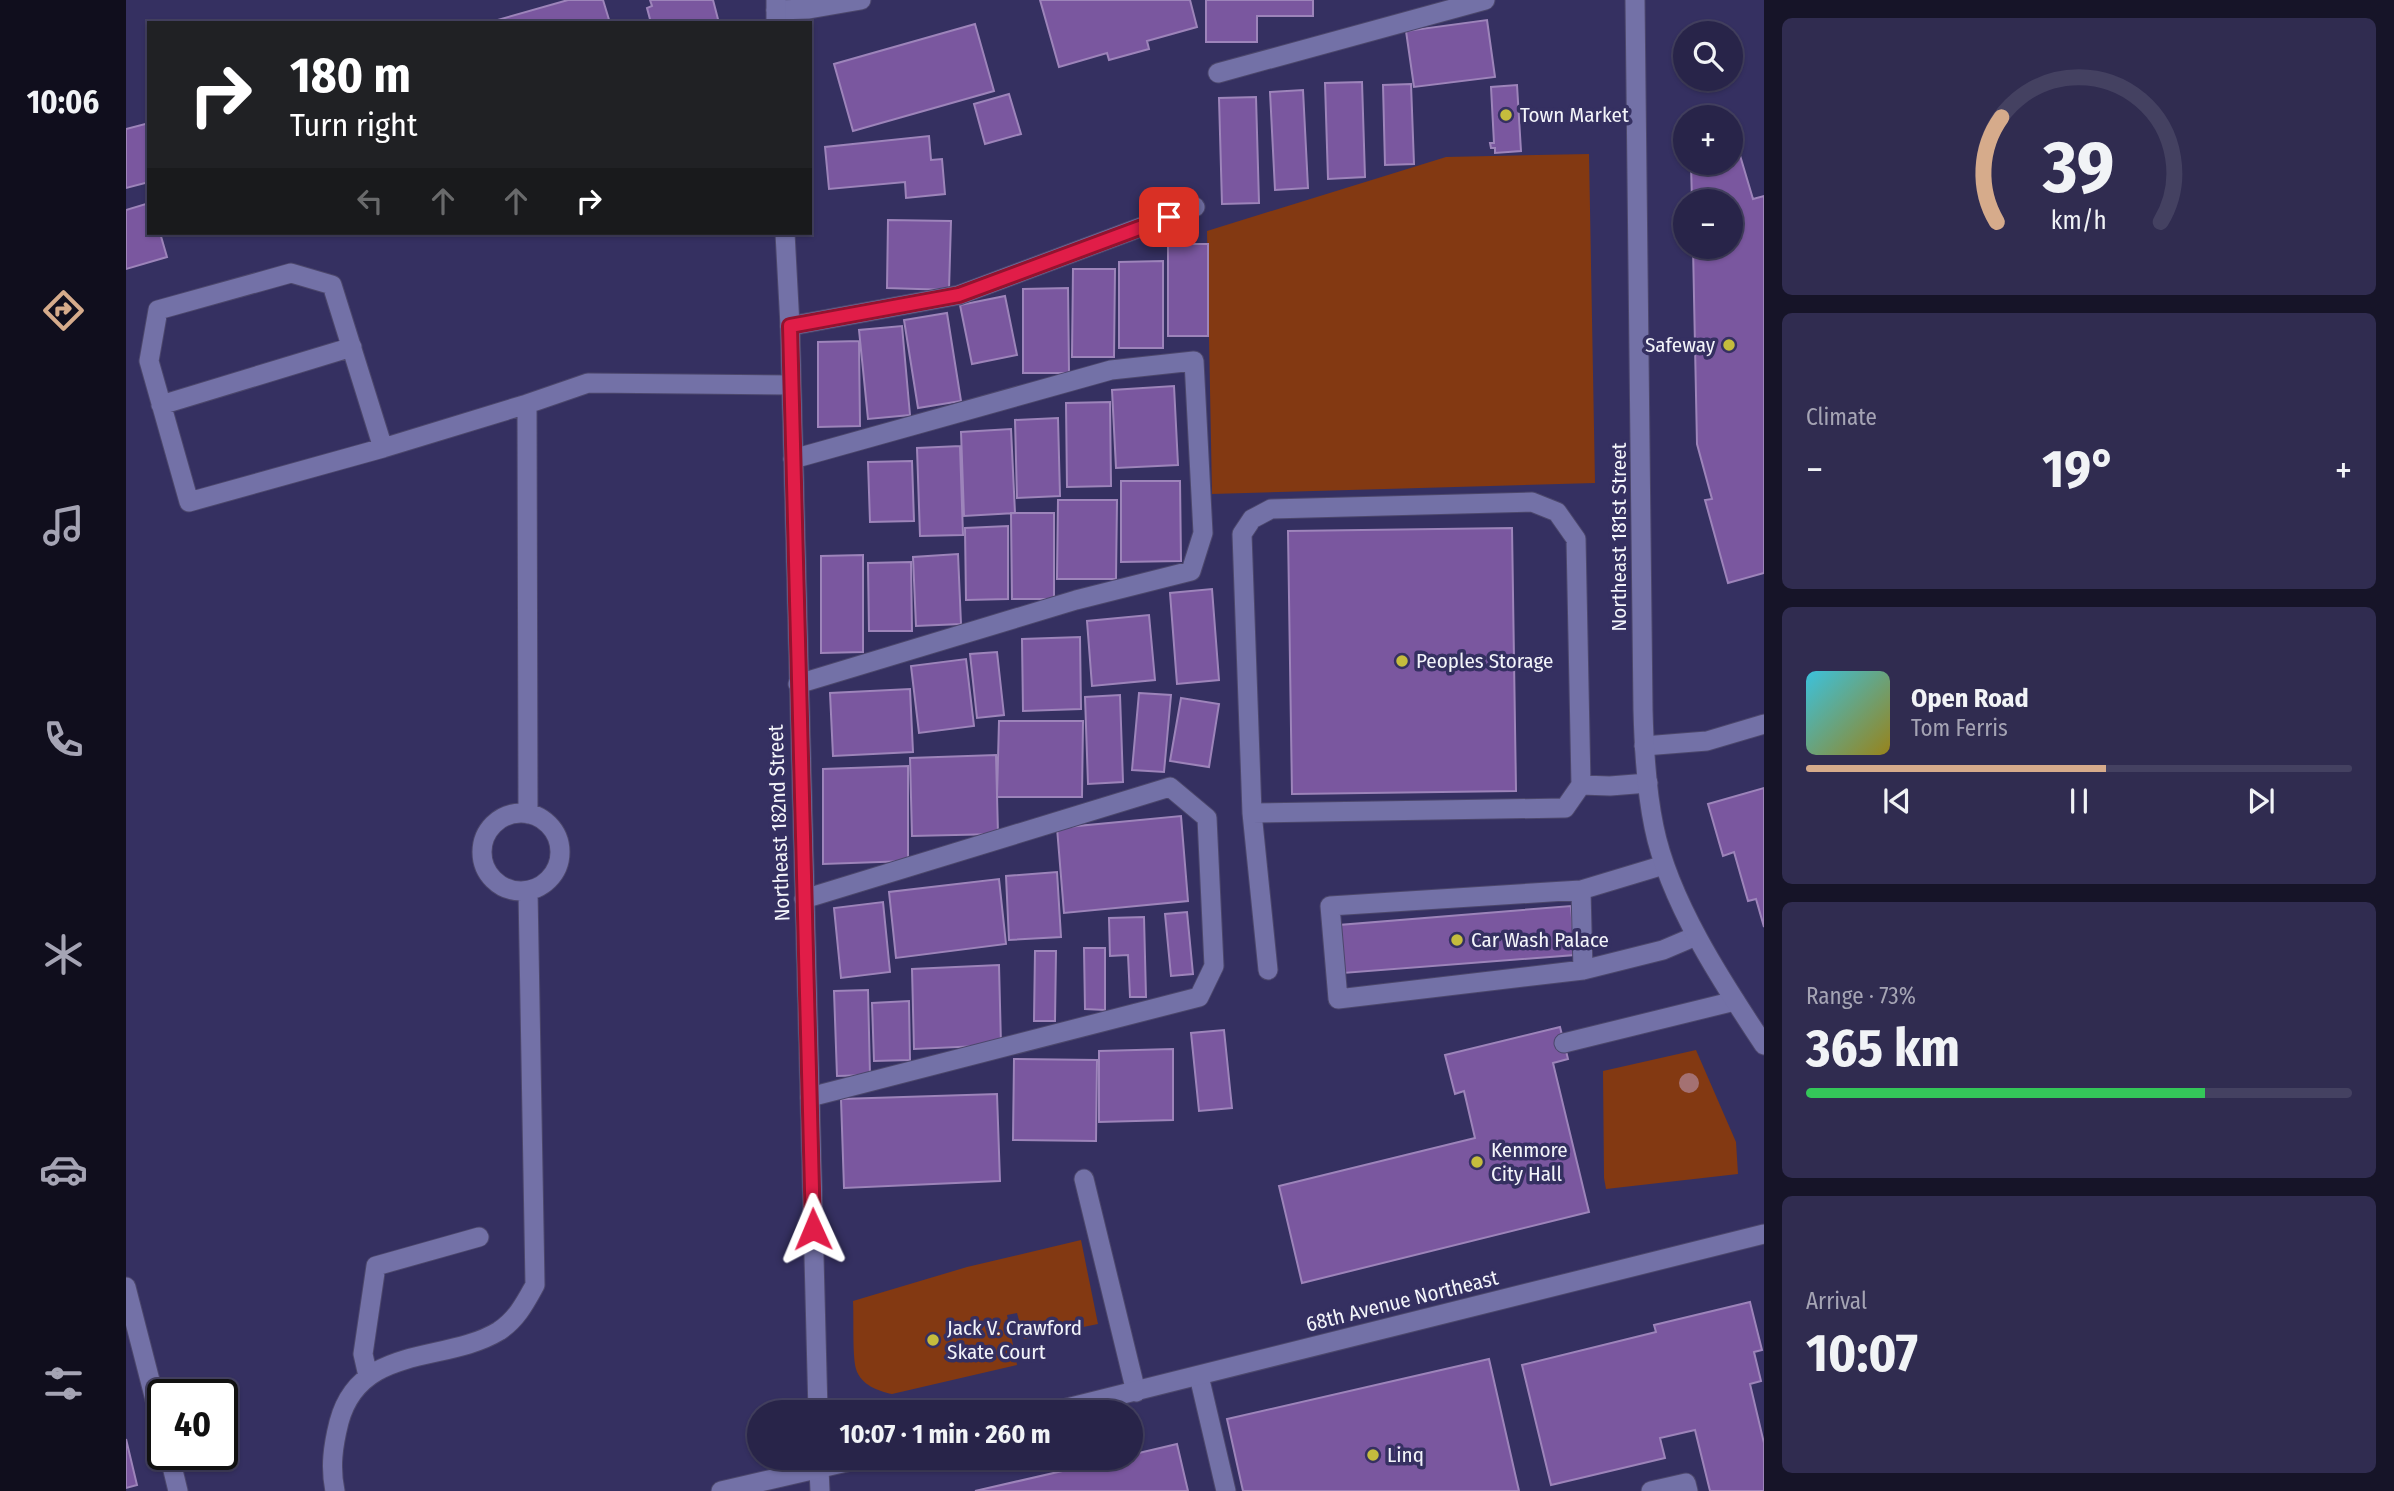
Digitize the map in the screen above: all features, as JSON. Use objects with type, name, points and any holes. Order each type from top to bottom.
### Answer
[{"type":"street","points":[[776,11],[809,9],[861,0]]},
{"type":"street","points":[[1218,73],[1485,0]]},
{"type":"street","name":"Northeast 181st Street","points":[[1635,0],[1644,746],[1648,783],[1654,827],[1664,865],[1696,936],[1764,1045]]},
{"type":"street","points":[[790,326],[959,295],[1195,207]]},
{"type":"street","name":"Northeast 182nd Street","points":[[785,235],[790,326],[818,1400]]},
{"type":"street","points":[[383,448],[331,285],[290,273],[159,310],[149,361],[189,502],[383,448],[587,383],[791,385]]},
{"type":"street","points":[[161,405],[352,347]]},
{"type":"street","points":[[793,459],[1111,370],[1194,361],[1203,533],[1191,571],[1076,600],[798,684]]},
{"type":"street","points":[[527,404],[528,814]]},
{"type":"street","points":[[1252,813],[1565,808],[1581,785],[1576,539],[1557,512],[1532,502],[1271,509],[1252,519],[1242,534],[1252,813],[1268,970]]},
{"type":"street","points":[[1644,746],[1707,741],[1764,724]]},
{"type":"street","points":[[1581,785],[1648,783]]},
{"type":"street","points":[[804,899],[1170,787],[1207,818],[1214,967],[1199,997],[810,1097]]},
{"type":"street","points":[[520,812],[528,814],[545,821],[554,831],[560,856],[550,879],[540,887],[515,891],[493,880],[485,869],[481,856],[482,844],[487,831],[496,821],[520,812]]},
{"type":"street","points":[[1664,865],[1581,890],[1330,906],[1338,999],[1583,970],[1663,950],[1696,936]]},
{"type":"street","points":[[1581,890],[1583,970]]},
{"type":"street","points":[[335,1491],[331,1473],[333,1446],[341,1415],[351,1395],[368,1376],[401,1361],[479,1340],[499,1331],[518,1315],[535,1284],[528,891]]},
{"type":"street","points":[[1564,1043],[1735,1001]]},
{"type":"street","points":[[1084,1179],[1136,1392]]},
{"type":"street","name":"68th Avenue Northeast","points":[[1102,1400],[1764,1234]]},
{"type":"street","points":[[368,1376],[363,1354],[376,1266],[479,1237]]},
{"type":"street","points":[[126,1287],[149,1379]]},
{"type":"street","points":[[1199,1376],[1226,1491]]},
{"type":"street","points":[[171,1470],[174,1490]]},
{"type":"street","points":[[721,1491],[794,1470]]},
{"type":"street","points":[[819,1470],[820,1491]]},
{"type":"street","points":[[1651,1491],[1686,1483],[1688,1491]]},
{"type":"shaded area","points":[[1589,154],[1595,483],[1212,494],[1207,231],[1446,157]]},
{"type":"shaded area","points":[[1696,1050],[1736,1142],[1738,1174],[1606,1189],[1603,1071]]},
{"type":"shaded area","name":"Jack V. Crawford Skate Court","points":[[1081,1240],[1098,1324],[1024,1339],[1017,1313],[1007,1315],[1017,1365],[892,1394],[871,1386],[858,1375],[854,1355],[853,1301],[967,1267]]},
{"type":"building","points":[[568,0],[603,0],[609,21],[494,21]]},
{"type":"building","points":[[650,0],[713,0],[718,21],[650,21],[647,8],[652,6]]},
{"type":"building","points":[[1040,0],[1190,0],[1197,27],[1147,41],[1149,49],[1109,60],[1107,53],[1059,67]]},
{"type":"building","points":[[1206,0],[1313,0],[1313,16],[1257,16],[1257,42],[1206,42]]},
{"type":"building","points":[[1487,20],[1495,77],[1414,87],[1406,31]]},
{"type":"building","points":[[975,24],[994,91],[853,131],[834,64]]},
{"type":"building","points":[[1362,82],[1365,177],[1328,179],[1325,83]]},
{"type":"building","points":[[1411,84],[1414,164],[1385,165],[1383,85]]},
{"type":"building","name":"Town Market","points":[[1517,85],[1521,151],[1495,153],[1495,148],[1491,148],[1490,143],[1494,143],[1491,87]]},
{"type":"building","points":[[1303,90],[1308,188],[1275,190],[1270,92]]},
{"type":"building","points":[[1009,94],[1021,134],[985,144],[974,104]]},
{"type":"building","points":[[1256,97],[1259,203],[1222,204],[1219,98]]},
{"type":"building","points":[[147,124],[147,183],[126,188],[126,129]]},
{"type":"building","points":[[929,136],[931,160],[942,159],[945,194],[906,198],[905,182],[829,189],[825,147]]},
{"type":"building","name":"Safeway","points":[[1743,165],[1753,199],[1764,196],[1764,573],[1728,583],[1705,500],[1712,499],[1697,444],[1693,259],[1743,259],[1743,189],[1692,189],[1691,175],[1743,175]]},
{"type":"building","points":[[147,204],[147,235],[161,235],[167,257],[126,269],[126,210]]},
{"type":"building","points":[[888,220],[951,221],[949,290],[887,288]]},
{"type":"building","points":[[1168,244],[1208,244],[1208,336],[1168,336]]},
{"type":"building","points":[[1163,261],[1163,348],[1119,348],[1119,262]]},
{"type":"building","points":[[1073,269],[1115,269],[1114,357],[1072,357]]},
{"type":"building","points":[[1068,288],[1069,373],[1023,373],[1023,289]]},
{"type":"building","points":[[1005,296],[1017,355],[972,364],[960,305]]},
{"type":"building","points":[[947,313],[961,401],[918,408],[904,320]]},
{"type":"building","points":[[902,326],[910,415],[868,419],[859,330]]},
{"type":"building","points":[[859,341],[860,426],[818,427],[818,342]]},
{"type":"building","points":[[1174,386],[1178,465],[1116,468],[1112,390]]},
{"type":"building","points":[[1110,402],[1111,486],[1067,487],[1066,403]]},
{"type":"building","points":[[1058,418],[1060,496],[1017,498],[1015,420]]},
{"type":"building","points":[[1011,429],[1015,513],[964,516],[961,432]]},
{"type":"building","points":[[960,446],[963,535],[920,536],[917,448]]},
{"type":"building","points":[[912,461],[914,521],[870,522],[868,462]]},
{"type":"building","points":[[1121,481],[1180,481],[1181,561],[1121,562]]},
{"type":"building","points":[[1058,500],[1117,500],[1116,579],[1057,579]]},
{"type":"building","points":[[1011,513],[1054,513],[1054,599],[1012,599]]},
{"type":"building","points":[[1008,526],[1008,599],[966,600],[965,528]]},
{"type":"building","name":"Peoples Storage","points":[[1512,528],[1516,791],[1292,794],[1288,531]]},
{"type":"building","points":[[958,554],[961,624],[916,626],[913,557]]},
{"type":"building","points":[[863,555],[863,652],[821,653],[821,556]]},
{"type":"building","points":[[911,562],[912,631],[869,631],[868,563]]},
{"type":"building","points":[[1212,589],[1219,680],[1177,684],[1170,593]]},
{"type":"building","points":[[1149,615],[1155,680],[1092,686],[1087,621]]},
{"type":"building","points":[[1080,637],[1081,709],[1023,711],[1022,639]]},
{"type":"building","points":[[997,652],[1004,715],[977,718],[970,654]]},
{"type":"building","points":[[966,659],[974,726],[919,733],[911,666]]},
{"type":"building","points":[[910,689],[913,752],[833,756],[830,693]]},
{"type":"building","points":[[1139,693],[1171,695],[1164,772],[1132,770]]},
{"type":"building","points":[[1120,695],[1123,782],[1088,784],[1085,697]]},
{"type":"building","points":[[1181,698],[1219,704],[1209,767],[1170,761]]},
{"type":"building","points":[[999,721],[1083,721],[1082,797],[997,797]]},
{"type":"building","points":[[996,755],[998,834],[912,836],[910,758]]},
{"type":"building","points":[[908,766],[908,861],[823,864],[823,769]]},
{"type":"building","points":[[1764,788],[1764,927],[1756,899],[1748,901],[1734,852],[1723,856],[1708,804]]},
{"type":"building","points":[[1181,816],[1188,901],[1064,913],[1057,828]]},
{"type":"building","points":[[1057,872],[1061,937],[1009,940],[1006,876]]},
{"type":"building","points":[[999,879],[1006,944],[896,958],[889,892]]},
{"type":"building","points":[[883,902],[890,972],[841,978],[834,908]]},
{"type":"building","name":"Car Wash Palace","points":[[1571,906],[1575,955],[1343,973],[1339,925]]},
{"type":"building","points":[[1187,912],[1193,974],[1171,976],[1165,914]]},
{"type":"building","points":[[1144,917],[1146,997],[1130,997],[1128,955],[1110,956],[1109,918]]},
{"type":"building","points":[[1084,948],[1105,948],[1105,1010],[1085,1009]]},
{"type":"building","points":[[1035,951],[1056,951],[1055,1021],[1034,1021]]},
{"type":"building","points":[[999,965],[1001,1045],[914,1049],[912,969]]},
{"type":"building","points":[[868,990],[870,1075],[837,1076],[834,991]]},
{"type":"building","points":[[909,1001],[910,1060],[874,1061],[872,1003]]},
{"type":"building","name":"Kenmore City Hall","points":[[1560,1027],[1568,1059],[1553,1063],[1589,1212],[1302,1283],[1279,1186],[1475,1138],[1464,1091],[1455,1094],[1445,1055]]},
{"type":"building","points":[[1224,1030],[1232,1108],[1199,1111],[1191,1033]]},
{"type":"building","points":[[1173,1049],[1173,1120],[1099,1122],[1099,1051]]},
{"type":"building","points":[[1014,1059],[1097,1060],[1096,1141],[1013,1140]]},
{"type":"building","points":[[997,1094],[1000,1181],[844,1188],[841,1099]]},
{"type":"building","points":[[1750,1302],[1762,1350],[1754,1352],[1761,1381],[1750,1384],[1764,1443],[1764,1491],[1710,1491],[1695,1430],[1660,1438],[1665,1458],[1551,1485],[1522,1365],[1656,1332],[1654,1325]]},
{"type":"building","name":"Linq","points":[[1489,1359],[1519,1491],[1243,1491],[1227,1419]]},
{"type":"building","points":[[126,1439],[137,1485],[126,1488]]},
{"type":"building","points":[[1177,1444],[1188,1491],[975,1491],[1067,1470],[1143,1470],[1143,1452]]},
{"type":"place","name":"Town Market","points":[[1506,115]]},
{"type":"place","name":"Safeway","points":[[1729,345]]},
{"type":"place","name":"Peoples Storage","points":[[1402,661]]},
{"type":"place","name":"Car Wash Palace","points":[[1457,940]]},
{"type":"place","name":"Kenmore City Hall","points":[[1477,1162]]},
{"type":"place","name":"Jack V. Crawford Skate Court","points":[[933,1340]]},
{"type":"place","name":"Linq","points":[[1373,1455]]},
{"type":"route","points":[[813,1229],[790,326],[959,295],[1169,217]]}]
